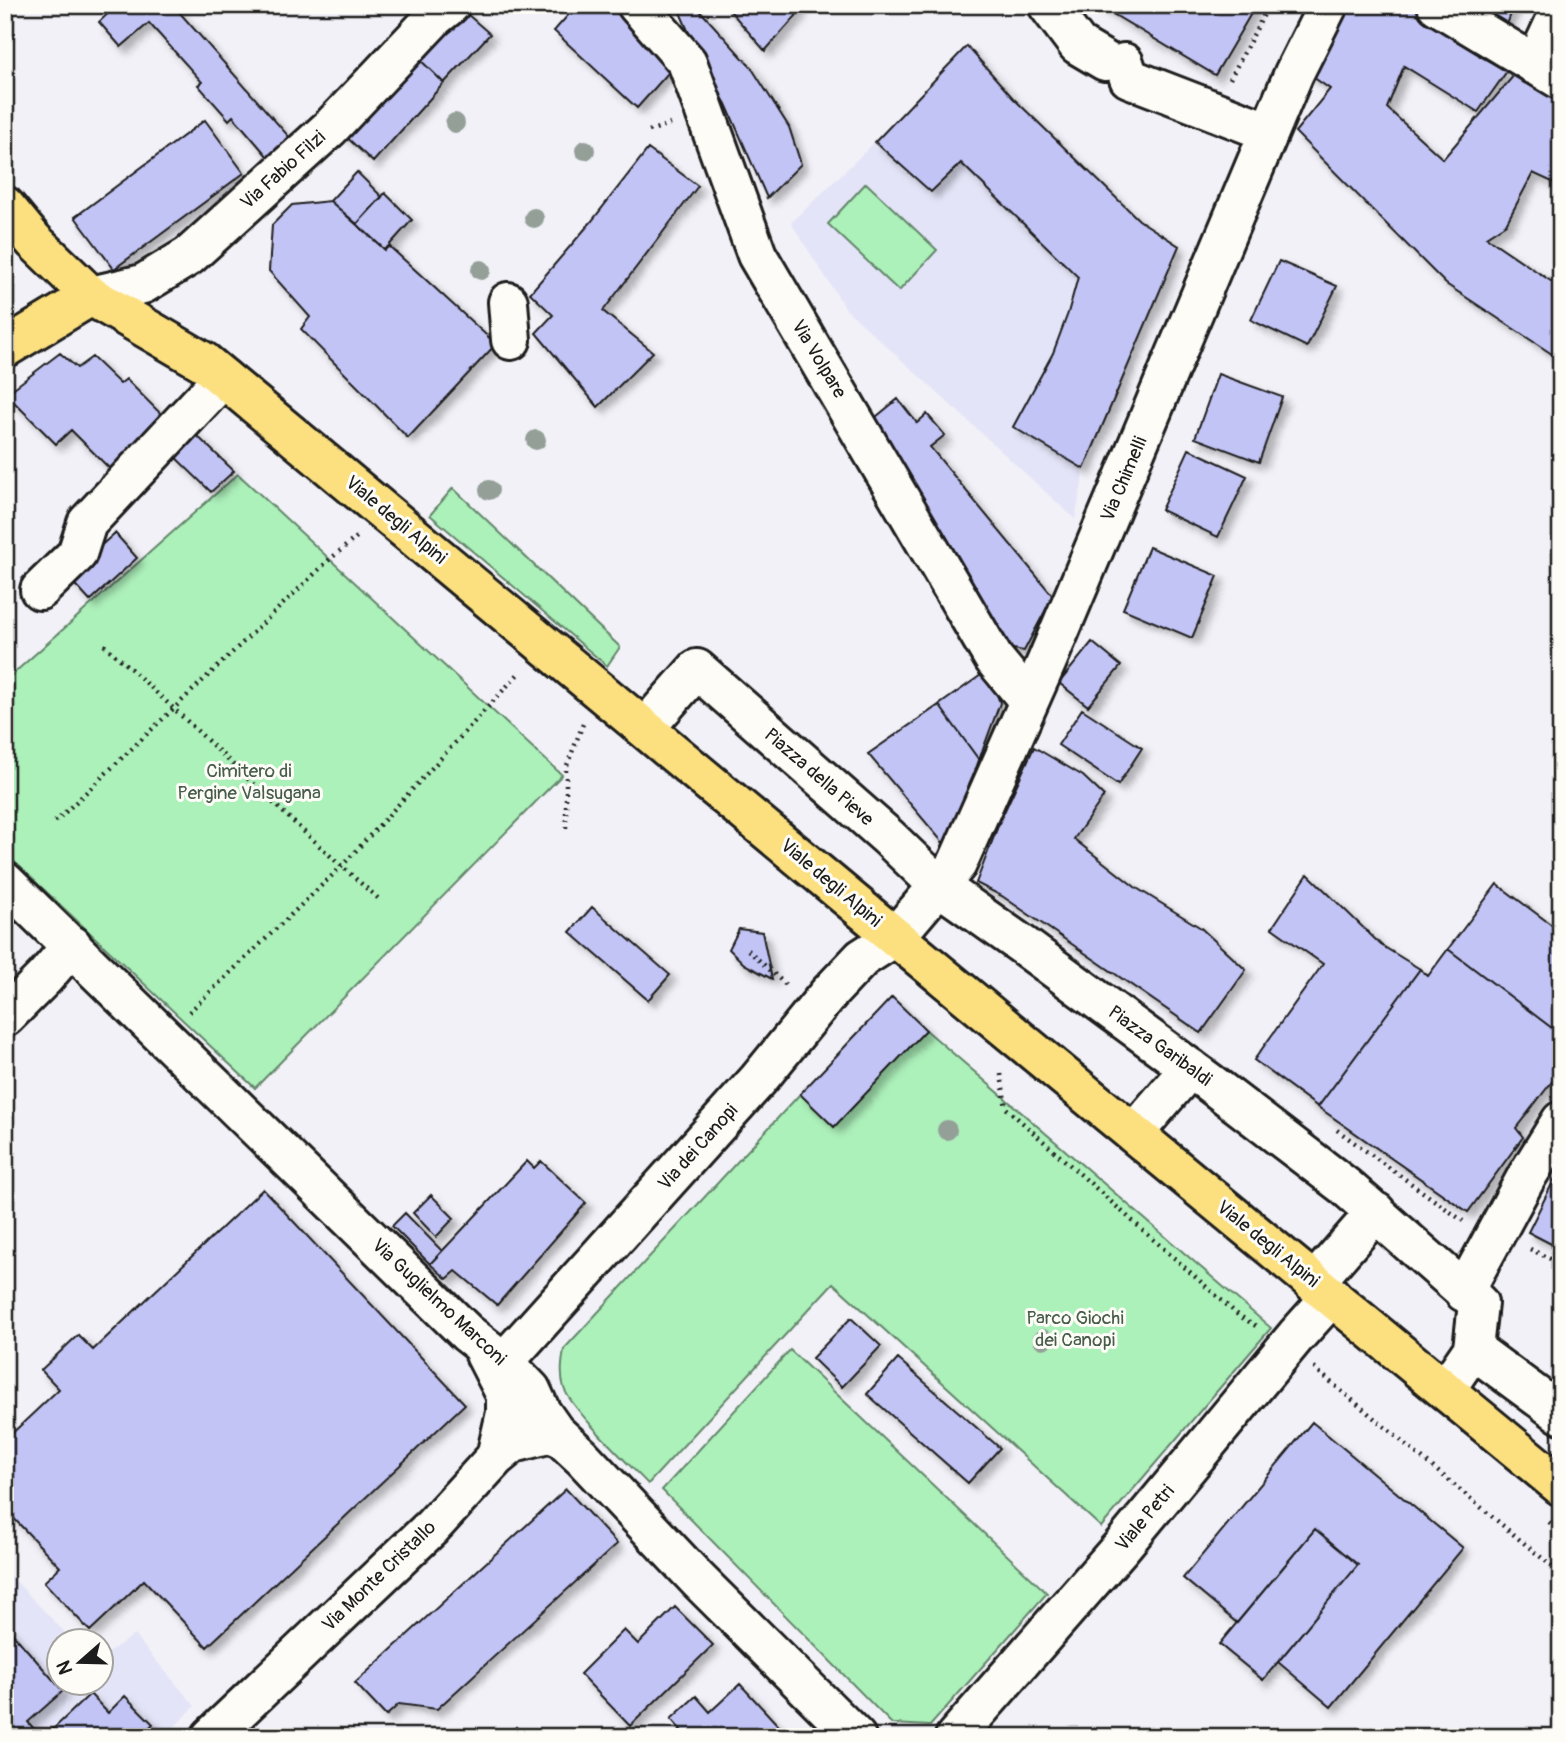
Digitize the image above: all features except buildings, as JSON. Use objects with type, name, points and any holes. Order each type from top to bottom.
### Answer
[{"type":"main road","name":"Viale degli Alpini","points":[[5,206],[34,241],[91,296],[204,362],[1561,1486]]},
{"type":"main road","points":[[5,348],[91,296]]},
{"type":"street","name":"Via Fabio Filzi","points":[[91,296],[143,284],[189,256],[335,133],[435,17],[450,5]]},
{"type":"street","name":"Via Volpare","points":[[637,5],[687,62],[757,255],[994,659],[1028,701]]},
{"type":"street","points":[[1048,5],[1078,45],[1114,62],[1129,78],[1269,132]]},
{"type":"street","name":"Via Chimelli","points":[[895,937],[957,864],[1294,73],[1328,5]]},
{"type":"street","points":[[1437,5],[1548,73],[1561,9]]},
{"type":"street","points":[[508,302],[511,340]]},
{"type":"street","points":[[40,590],[77,554],[87,523],[223,378]]},
{"type":"street","name":"Piazza della Pieve","points":[[645,728],[697,669],[888,837],[939,886]]},
{"type":"street","name":"Via Guglielmo Marconi","points":[[5,882],[531,1390],[555,1432],[698,1580],[856,1737]]},
{"type":"street","name":"Piazza Garibaldi","points":[[939,886],[1190,1068],[1376,1212],[1478,1303],[1473,1349],[1445,1390]]},
{"type":"street","name":"Via dei Canopi","points":[[493,1354],[750,1090],[829,993],[862,958],[895,937]]},
{"type":"street","points":[[5,1017],[72,945]]},
{"type":"street","points":[[1134,1133],[1190,1068]]},
{"type":"street","points":[[1464,1292],[1527,1176],[1561,1121]]},
{"type":"street","points":[[1323,1289],[1376,1212]]},
{"type":"street","name":"Viale Petri","points":[[955,1737],[1122,1546],[1296,1336],[1323,1289]]},
{"type":"street","points":[[1473,1349],[1561,1414]]},
{"type":"street","points":[[493,1354],[506,1395],[506,1413],[496,1457]]},
{"type":"street","name":"Via Monte Cristallo","points":[[211,1737],[432,1527],[496,1457],[513,1443],[555,1432]]},
{"type":"path","points":[[55,822],[329,560],[361,534]]},
{"type":"path","points":[[104,645],[176,708],[341,867],[380,900]]},
{"type":"path","points":[[179,1021],[341,867],[523,669]]},
{"type":"path","points":[[566,828],[566,768],[584,721]]},
{"type":"path","points":[[748,950],[790,989]]},
{"type":"path","points":[[1001,1074],[1006,1108],[1238,1315],[1258,1327]]},
{"type":"path","points":[[1327,1122],[1472,1228]]},
{"type":"path","points":[[1307,1362],[1561,1574]]},
{"type":"shaded area","points":[[967,46],[1013,98],[1139,220],[1179,246],[1085,469],[1075,519],[846,309],[791,223],[875,142]]},
{"type":"shaded area","points":[[5,1570],[59,1626],[46,1626],[46,1696],[116,1696],[116,1647],[134,1635],[195,1706],[164,1737],[5,1737]]},
{"type":"green space","points":[[866,183],[937,250],[899,291],[828,224]]},
{"type":"green space","name":"Cimitero di Pergine Valsugana","points":[[238,474],[562,775],[255,1088],[5,853],[5,681]]},
{"type":"green space","points":[[453,488],[620,647],[607,666],[430,515]]},
{"type":"green space","name":"Parco Giochi dei Canopi","points":[[926,1030],[1271,1328],[1101,1527],[833,1283],[648,1484],[589,1423],[569,1397],[562,1378],[564,1349],[800,1094],[834,1126]]},
{"type":"green space","points":[[790,1350],[1047,1593],[930,1726],[892,1724],[662,1490]]}]
